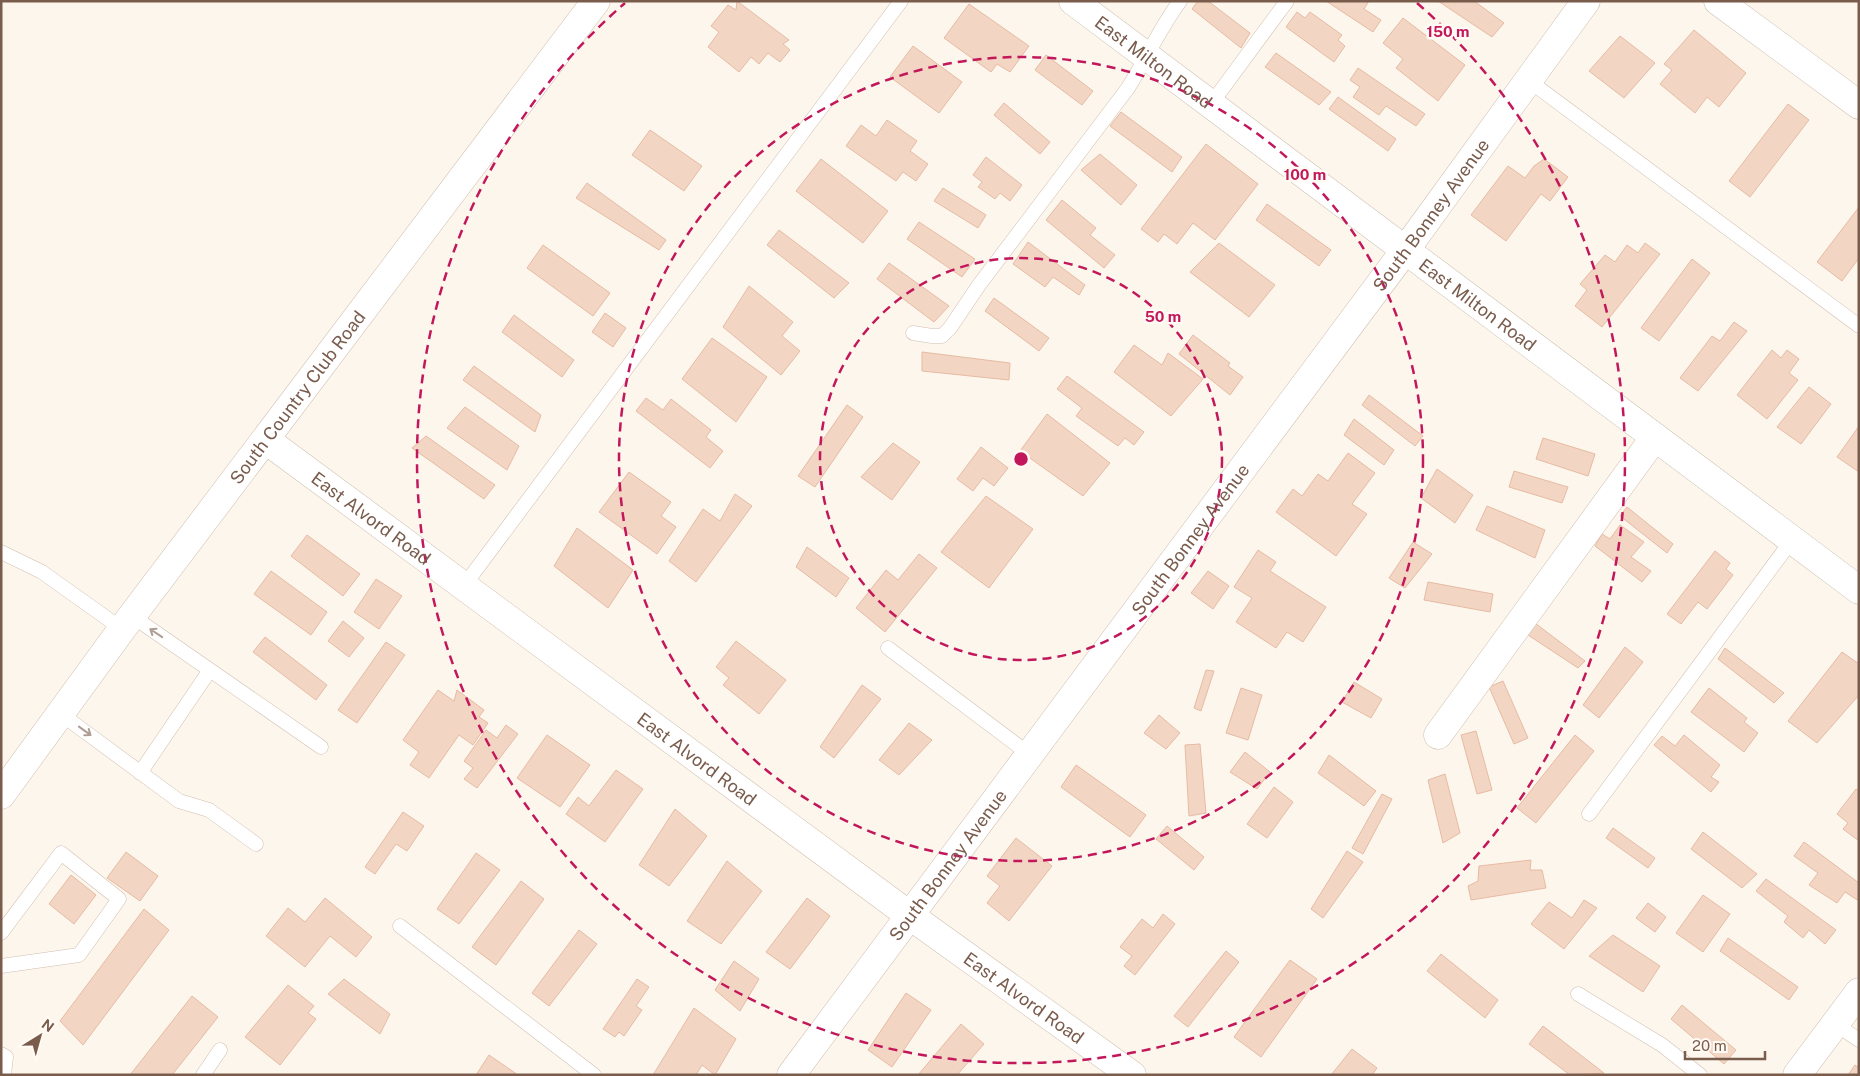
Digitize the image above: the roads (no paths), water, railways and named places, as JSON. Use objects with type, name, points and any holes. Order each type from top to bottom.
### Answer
[{"type":"street","name":"South Country Club Road","points":[[1,795],[127,623],[596,1]]},
{"type":"street","name":"East Milton Road","points":[[1073,1],[1859,590]]},
{"type":"street","name":"South Bonney Avenue","points":[[791,1075],[1406,249],[1586,1]]},
{"type":"street","points":[[1718,1],[1859,105]]},
{"type":"street","points":[[1438,736],[1656,437]]},
{"type":"street","name":"East Alvord Road","points":[[266,440],[910,915],[1132,1075]]},
{"type":"street","points":[[1797,1075],[1859,992]]},
{"type":"lane","points":[[463,587],[901,1]]},
{"type":"lane","points":[[913,333],[942,336],[950,328],[979,285],[1128,88],[1166,20],[1180,1]]},
{"type":"lane","points":[[1211,104],[1287,1]]},
{"type":"lane","points":[[1528,80],[1859,326]]},
{"type":"lane","points":[[1589,814],[1792,540]]},
{"type":"lane","points":[[1,552],[42,572],[127,623],[180,649],[321,747]]},
{"type":"lane","points":[[888,648],[1029,754]]},
{"type":"lane","points":[[140,773],[210,670]]},
{"type":"lane","points":[[61,714],[179,801],[209,810],[256,844]]},
{"type":"lane","points":[[1,933],[61,853],[119,899],[79,955],[1,966]]},
{"type":"lane","points":[[400,926],[594,1075]]},
{"type":"lane","points":[[1578,994],[1662,1045],[1700,1075]]},
{"type":"lane","points":[[1835,1024],[1859,1040]]},
{"type":"lane","points":[[203,1075],[220,1050]]},
{"type":"lane","points":[[1,1054],[6,1057],[4,1075]]}]
